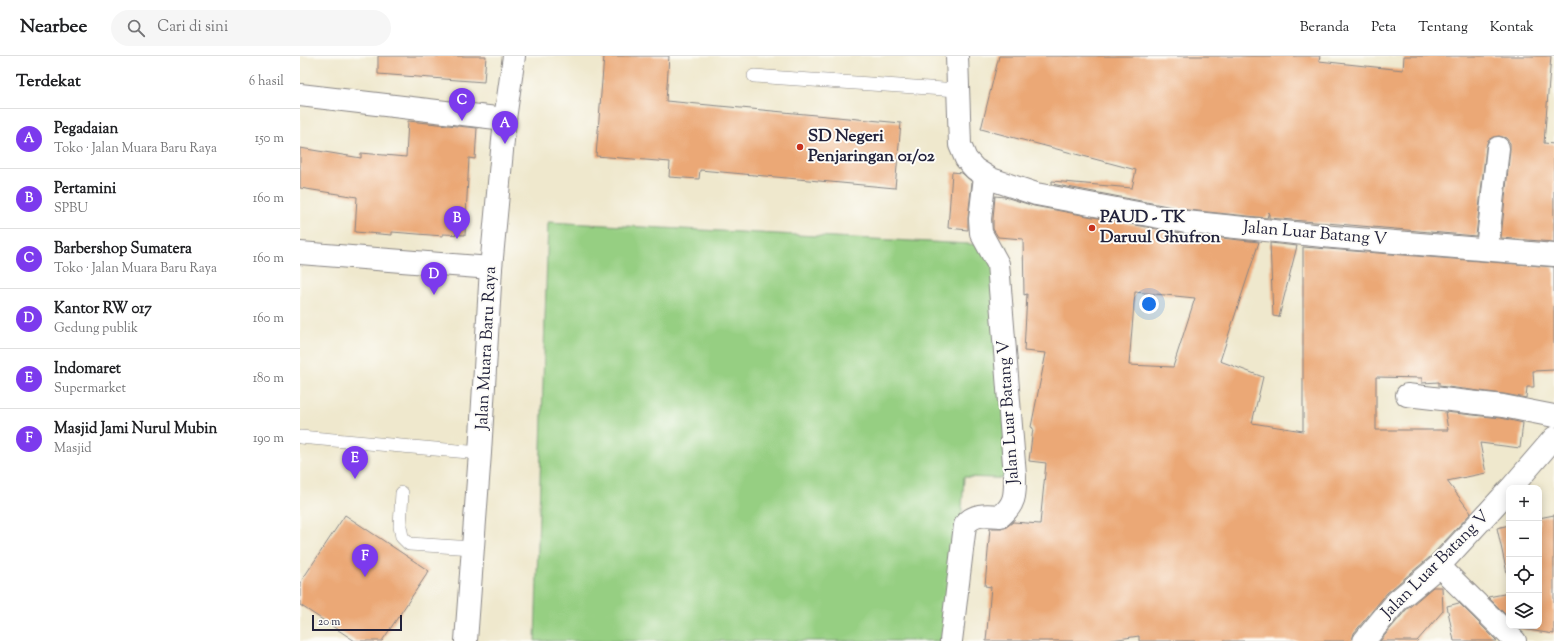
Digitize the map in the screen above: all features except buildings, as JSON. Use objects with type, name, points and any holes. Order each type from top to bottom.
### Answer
[{"type":"street","name":"Jalan Muara Baru Raya","points":[[466,641],[474,548],[491,268],[514,56]]},
{"type":"street","name":"Jalan Luar Batang V","points":[[957,56],[960,144],[966,159],[975,169],[991,179],[1036,194],[1186,222],[1333,237],[1554,255]]},
{"type":"street","points":[[300,95],[506,119]]},
{"type":"street","points":[[1487,249],[1498,148]]},
{"type":"street","name":"Jalan Luar Batang V","points":[[951,641],[965,525],[970,519],[979,515],[1001,516],[1013,503],[1015,493],[1015,476],[998,264],[981,233],[980,219],[985,176]]},
{"type":"street","points":[[300,253],[491,268]]},
{"type":"street","points":[[1407,395],[1503,406],[1554,416]]},
{"type":"street","points":[[1514,485],[1554,438]]},
{"type":"street","name":"Jalan Luar Batang V","points":[[1364,641],[1397,601],[1439,566],[1506,493]]},
{"type":"street","points":[[1439,566],[1516,641]]},
{"type":"lane","points":[[754,76],[958,90]]},
{"type":"lane","points":[[300,437],[480,453]]},
{"type":"lane","points":[[402,493],[400,526],[402,538],[409,544],[474,548]]},
{"type":"green space","points":[[548,222],[1007,246],[1019,479],[964,477],[954,641],[535,641]]},
{"type":"place","name":"Barbershop Sumatera","points":[[462,121]]},
{"type":"place","name":"Pegadaian","points":[[505,144]]},
{"type":"place","name":"SD Negeri Penjaringan 01/02","points":[[800,147]]},
{"type":"place","name":"PAUD - TK Daruul Ghufron","points":[[1092,228]]},
{"type":"place","name":"Pertamini","points":[[457,239]]},
{"type":"place","name":"Kantor RW 017","points":[[434,295]]},
{"type":"place","name":"Indomaret","points":[[355,479]]},
{"type":"place","name":"Masjid Jami Nurul Mubin","points":[[365,577]]}]
